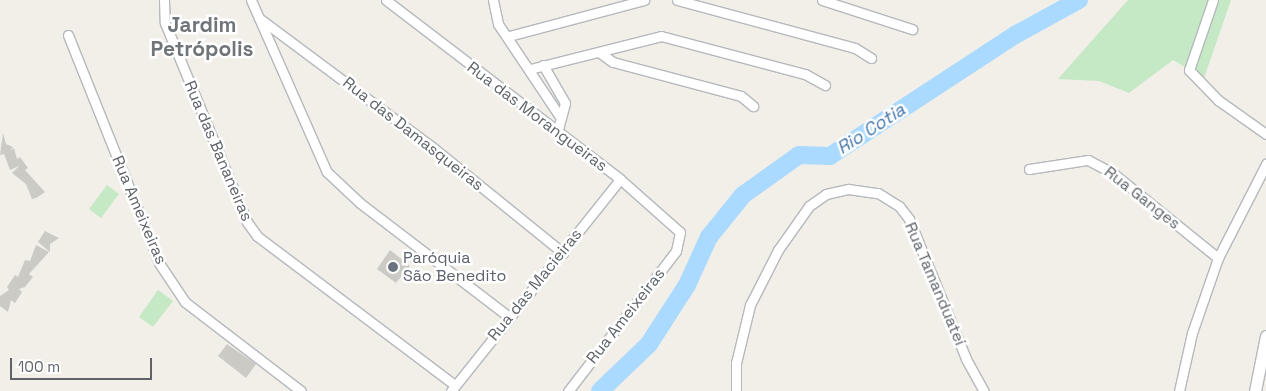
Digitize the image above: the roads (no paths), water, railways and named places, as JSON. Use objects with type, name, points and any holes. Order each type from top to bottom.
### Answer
[{"type":"street","name":"Rua das Bananeiras","points":[[164,0],[165,23],[247,222],[257,236],[453,388]]},
{"type":"street","points":[[251,0],[327,172],[360,203],[509,317]]},
{"type":"street","name":"Rua das Morangueiras","points":[[386,0],[620,179],[675,226],[682,240]]},
{"type":"street","points":[[493,0],[498,24],[509,36],[522,64],[530,69],[561,118]]},
{"type":"street","points":[[509,36],[644,0]]},
{"type":"street","points":[[677,0],[855,48],[871,58]]},
{"type":"street","points":[[822,0],[912,29]]},
{"type":"street","points":[[1212,0],[1189,70],[1218,100],[1266,134]]},
{"type":"street","name":"Rua das Damasqueiras","points":[[259,18],[431,146],[563,253]]},
{"type":"street","name":"Rua Ameixeiras","points":[[68,34],[159,263],[186,302],[301,391]]},
{"type":"street","points":[[530,69],[669,37],[813,76],[826,85]]},
{"type":"street","points":[[599,52],[613,62],[741,96],[753,106]]},
{"type":"street","points":[[542,65],[565,103],[558,132]]},
{"type":"street","points":[[543,91],[553,84]]},
{"type":"street","name":"Rua Ganges","points":[[1029,169],[1088,160],[1114,174],[1218,258]]},
{"type":"street","points":[[1179,391],[1192,333],[1218,258],[1266,164]]},
{"type":"street","name":"Rua das Macieiras","points":[[453,388],[563,253],[620,179]]},
{"type":"street","name":"Rua Tamanduateí","points":[[736,391],[736,363],[750,305],[778,250],[809,206],[826,194],[848,189],[878,193],[898,206],[909,219],[966,359],[984,391]]},
{"type":"street","name":"Rua Ameixeiras","points":[[568,391],[682,240]]},
{"type":"street","points":[[1255,391],[1266,336]]},
{"type":"waterway","name":"Rio Cotia","points":[[600,391],[649,344],[687,285],[709,237],[743,195],[799,155],[830,156],[1015,35],[1079,0]]},
{"type":"place","name":"Paróquia São Benedito","points":[[393,267]]},
{"type":"district","name":"Jardim Petrópolis","points":[[202,37]]}]
